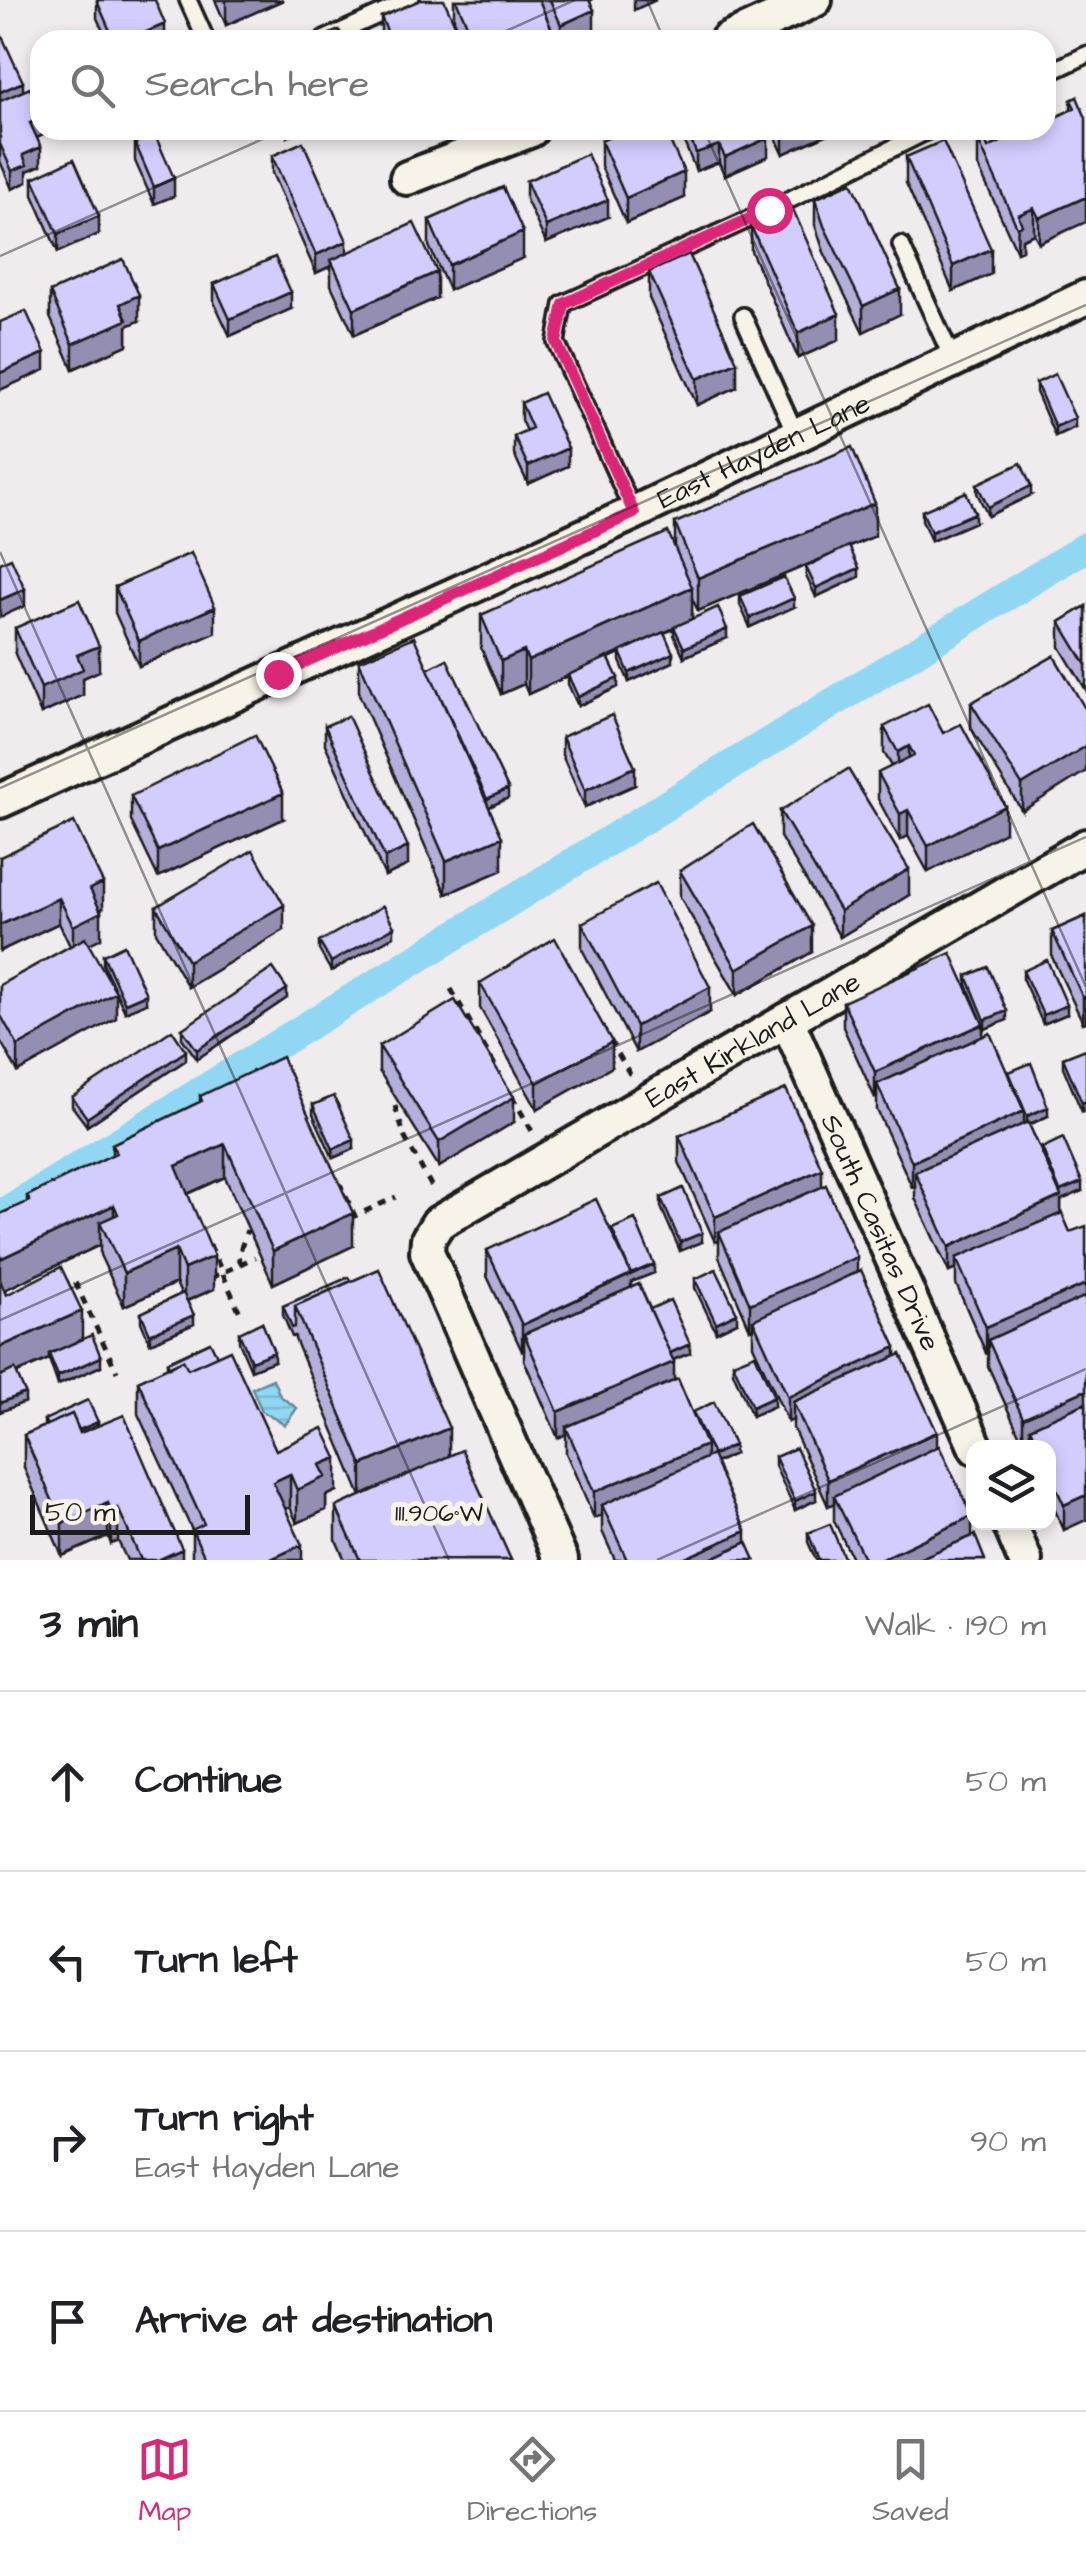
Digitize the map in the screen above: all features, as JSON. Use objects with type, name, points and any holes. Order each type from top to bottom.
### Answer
[{"type":"street","points":[[749,30],[814,0]]},
{"type":"street","points":[[407,178],[505,140]]},
{"type":"street","name":"East Hayden Lane","points":[[0,801],[634,513],[1086,296]]},
{"type":"street","name":"East Kirkland Lane","points":[[562,1560],[427,1252],[428,1240],[438,1222],[1086,846]]},
{"type":"street","name":"South Casitas Drive","points":[[787,1020],[972,1440]]},
{"type":"street","points":[[1012,1530],[1025,1560]]},
{"type":"lane","points":[[188,0],[202,30]]},
{"type":"lane","points":[[345,30],[411,0]]},
{"type":"lane","points":[[1056,69],[1086,55]]},
{"type":"lane","points":[[634,513],[556,342],[564,304],[769,210],[909,140]]},
{"type":"lane","points":[[902,245],[953,360]]},
{"type":"lane","points":[[743,316],[796,435]]},
{"type":"path","points":[[451,988],[533,1133]]},
{"type":"path","points":[[604,1029],[632,1076]]},
{"type":"path","points":[[395,1106],[404,1138],[434,1192]]},
{"type":"path","points":[[330,1192],[341,1186],[355,1216],[396,1197]]},
{"type":"path","points":[[242,1264],[238,1258],[247,1230]]},
{"type":"path","points":[[208,1242],[241,1315]]},
{"type":"path","points":[[211,1278],[255,1257]]},
{"type":"path","points":[[59,1286],[74,1280],[117,1372]]},
{"type":"water","points":[[273,1379],[280,1396],[297,1408],[285,1425],[262,1411],[252,1388]]},
{"type":"building","points":[[155,0],[165,24],[151,30],[110,30],[97,1]]},
{"type":"building","points":[[420,0],[444,0],[458,30],[387,30],[381,17]]},
{"type":"building","points":[[456,0],[539,0],[552,30],[470,30]]},
{"type":"building","points":[[550,0],[589,0],[594,10],[561,25]]},
{"type":"building","points":[[0,32],[23,82],[0,92]]},
{"type":"building","points":[[30,88],[30,140],[38,140],[41,147],[23,155],[27,165],[12,171],[0,144],[0,101]]},
{"type":"building","points":[[1077,97],[1086,118],[1086,197],[1039,218],[1034,208],[1018,215],[1022,225],[1017,227],[978,140],[985,140],[988,148],[1005,140],[1056,140],[1056,112],[1058,116],[1075,108],[1071,100]]},
{"type":"building","points":[[157,140],[174,178],[154,187],[135,143]]},
{"type":"building","points":[[670,140],[684,172],[626,198],[601,141]]},
{"type":"building","points":[[691,140],[763,140],[725,157],[719,145],[696,153]]},
{"type":"building","points":[[943,141],[991,249],[953,266],[906,157]]},
{"type":"building","points":[[303,142],[347,241],[316,255],[272,156]]},
{"type":"building","points":[[587,154],[608,200],[546,226],[526,181]]},
{"type":"building","points":[[74,159],[99,216],[58,234],[33,178]]},
{"type":"building","points":[[852,182],[900,289],[863,306],[815,199]]},
{"type":"building","points":[[503,187],[523,232],[449,265],[429,220]]},
{"type":"building","points":[[792,207],[839,314],[798,333],[751,226]]},
{"type":"building","points":[[414,223],[437,272],[354,309],[331,260]]},
{"type":"building","points":[[689,254],[737,362],[697,379],[649,272]]},
{"type":"building","points":[[275,257],[291,292],[230,319],[214,284]]},
{"type":"building","points":[[123,259],[139,295],[120,304],[127,320],[73,344],[50,292]]},
{"type":"building","points":[[26,311],[45,353],[0,373],[0,322]]},
{"type":"building","points":[[1055,374],[1075,418],[1055,427],[1036,383]]},
{"type":"building","points":[[543,393],[568,448],[528,466],[514,436],[532,428],[521,403]]},
{"type":"building","points":[[852,447],[875,503],[698,578],[675,523]]},
{"type":"building","points":[[1021,463],[1031,486],[988,507],[977,484]]},
{"type":"building","points":[[966,492],[975,513],[931,532],[922,511]]},
{"type":"building","points":[[668,532],[692,587],[528,661],[524,651],[501,661],[481,615]]},
{"type":"building","points":[[849,546],[859,568],[816,588],[806,567]]},
{"type":"building","points":[[191,553],[215,607],[139,641],[115,587]]},
{"type":"building","points":[[11,558],[25,589],[0,600],[0,563]]},
{"type":"building","points":[[784,577],[794,598],[750,618],[740,596]]},
{"type":"building","points":[[79,600],[99,646],[77,655],[83,669],[41,688],[15,628]]},
{"type":"building","points":[[1086,606],[1086,665],[1060,622]]},
{"type":"building","points":[[718,607],[727,629],[684,648],[674,627]]},
{"type":"building","points":[[664,632],[673,653],[629,673],[620,652]]},
{"type":"building","points":[[414,637],[502,837],[446,861],[359,661]]},
{"type":"building","points":[[1054,656],[1086,710],[1086,746],[1022,785],[971,703]]},
{"type":"building","points":[[608,657],[618,678],[578,697],[568,675]]},
{"type":"building","points":[[447,659],[508,789],[487,799],[428,669]]},
{"type":"building","points":[[928,704],[943,733],[961,724],[1005,806],[928,846],[908,810],[900,814],[878,773],[914,755],[909,746],[898,752],[884,727]]},
{"type":"building","points":[[612,715],[635,767],[585,790],[562,737]]},
{"type":"building","points":[[348,716],[408,847],[385,858],[325,726]]},
{"type":"building","points":[[255,735],[283,793],[158,851],[131,796]]},
{"type":"building","points":[[848,769],[909,869],[840,911],[780,811]]},
{"type":"building","points":[[74,822],[103,883],[90,889],[101,912],[73,926],[59,898],[0,925],[0,857]]},
{"type":"building","points":[[753,824],[812,926],[737,969],[680,871]]},
{"type":"building","points":[[253,850],[284,905],[188,961],[156,907]]},
{"type":"building","points":[[656,883],[710,987],[636,1026],[582,923]]},
{"type":"building","points":[[383,906],[394,927],[331,962],[319,942]]},
{"type":"building","points":[[1086,916],[1086,996],[1083,998],[1052,931]]},
{"type":"building","points":[[85,938],[116,992],[18,1046],[0,1014],[0,985]]},
{"type":"building","points":[[555,938],[612,1042],[537,1083],[480,983]]},
{"type":"building","points":[[124,945],[146,994],[125,1003],[103,955]]},
{"type":"building","points":[[951,953],[983,1024],[875,1072],[843,1002]]},
{"type":"building","points":[[1047,960],[1067,1005],[1043,1015],[1023,971]]},
{"type":"building","points":[[988,967],[1007,1011],[985,1020],[967,976]]},
{"type":"building","points":[[273,968],[287,989],[197,1050],[182,1029]]},
{"type":"building","points":[[455,1000],[514,1097],[439,1142],[379,1046]]},
{"type":"building","points":[[172,1030],[186,1051],[87,1118],[72,1097]]},
{"type":"building","points":[[990,1033],[1024,1111],[912,1162],[877,1084]]},
{"type":"building","points":[[1086,1049],[1086,1101],[1082,1103],[1063,1058]]},
{"type":"building","points":[[282,1057],[353,1213],[273,1251],[225,1144],[176,1166],[214,1256],[184,1269],[176,1250],[124,1273],[100,1222],[118,1214],[114,1205],[0,1259],[0,1214],[30,1201],[27,1196],[116,1153],[112,1144]]},
{"type":"building","points":[[1031,1063],[1048,1107],[1027,1116],[1009,1072]]},
{"type":"building","points":[[786,1089],[822,1169],[715,1217],[679,1136]]},
{"type":"building","points":[[334,1096],[354,1140],[333,1149],[313,1105]]},
{"type":"building","points":[[1028,1122],[1061,1196],[949,1247],[915,1172]]},
{"type":"building","points":[[1063,1138],[1082,1182],[1060,1191],[1042,1148]]},
{"type":"building","points":[[826,1185],[857,1257],[750,1304],[719,1232]]},
{"type":"building","points":[[683,1188],[702,1233],[680,1242],[661,1198]]},
{"type":"building","points":[[596,1199],[631,1274],[522,1325],[487,1250]]},
{"type":"building","points":[[1062,1213],[1070,1232],[1086,1226],[1086,1284],[986,1327],[956,1258]]},
{"type":"building","points":[[635,1219],[654,1264],[631,1274],[612,1229]]},
{"type":"building","points":[[61,1267],[82,1311],[0,1347],[0,1280],[6,1295]]},
{"type":"building","points":[[379,1269],[449,1428],[362,1465],[295,1306]]},
{"type":"building","points":[[716,1269],[737,1313],[716,1323],[695,1279]]},
{"type":"building","points":[[861,1270],[896,1347],[788,1397],[753,1320]]},
{"type":"building","points":[[349,1277],[351,1281],[295,1306],[292,1328],[283,1306]]},
{"type":"building","points":[[639,1284],[674,1362],[558,1412],[524,1334]]},
{"type":"building","points":[[183,1293],[194,1315],[150,1334],[141,1313]]},
{"type":"building","points":[[1086,1296],[1086,1390],[1023,1418],[988,1340]]},
{"type":"building","points":[[670,1300],[690,1344],[670,1353],[650,1309]]},
{"type":"building","points":[[262,1322],[274,1352],[251,1361],[239,1333]]},
{"type":"building","points":[[92,1335],[101,1357],[58,1376],[49,1354]]},
{"type":"building","points":[[210,1342],[217,1356],[188,1369],[183,1360],[169,1367],[167,1362]]},
{"type":"building","points":[[230,1350],[276,1450],[323,1428],[337,1458],[320,1465],[326,1477],[297,1490],[290,1474],[273,1482],[302,1545],[269,1560],[206,1560],[192,1530],[204,1524],[138,1381],[183,1360],[188,1369]]},
{"type":"building","points":[[755,1354],[774,1397],[752,1407],[733,1363]]},
{"type":"building","points":[[901,1354],[937,1432],[828,1480],[793,1402]]},
{"type":"building","points":[[15,1369],[25,1393],[0,1403],[0,1376]]},
{"type":"building","points":[[678,1379],[706,1445],[594,1492],[566,1427]]},
{"type":"building","points":[[88,1400],[98,1422],[79,1430],[72,1414],[47,1425],[44,1420]]},
{"type":"building","points":[[714,1402],[734,1445],[713,1455],[693,1412]]},
{"type":"building","points":[[1086,1403],[1086,1495],[1064,1505],[1056,1488],[1056,1440],[1035,1440],[1030,1428]]},
{"type":"building","points":[[72,1414],[80,1433],[124,1415],[182,1549],[158,1560],[141,1560],[118,1508],[111,1511],[108,1503],[62,1523],[24,1435]]},
{"type":"building","points":[[939,1446],[966,1503],[966,1519],[880,1560],[865,1560],[834,1496]]},
{"type":"building","points":[[796,1448],[816,1491],[795,1501],[775,1457]]},
{"type":"building","points":[[462,1450],[511,1560],[360,1560],[336,1507]]},
{"type":"building","points":[[712,1455],[746,1531],[681,1560],[627,1560],[602,1505]]},
{"type":"building","points":[[830,1524],[845,1560],[819,1560],[808,1533]]},
{"type":"building","points":[[975,1535],[985,1560],[916,1560]]},
{"type":"building","points":[[747,1542],[755,1560],[708,1560]]},
{"type":"waterway","points":[[0,1215],[1086,547]]},
{"type":"route","points":[[278,674],[634,513],[556,342],[564,304],[769,210]]}]
